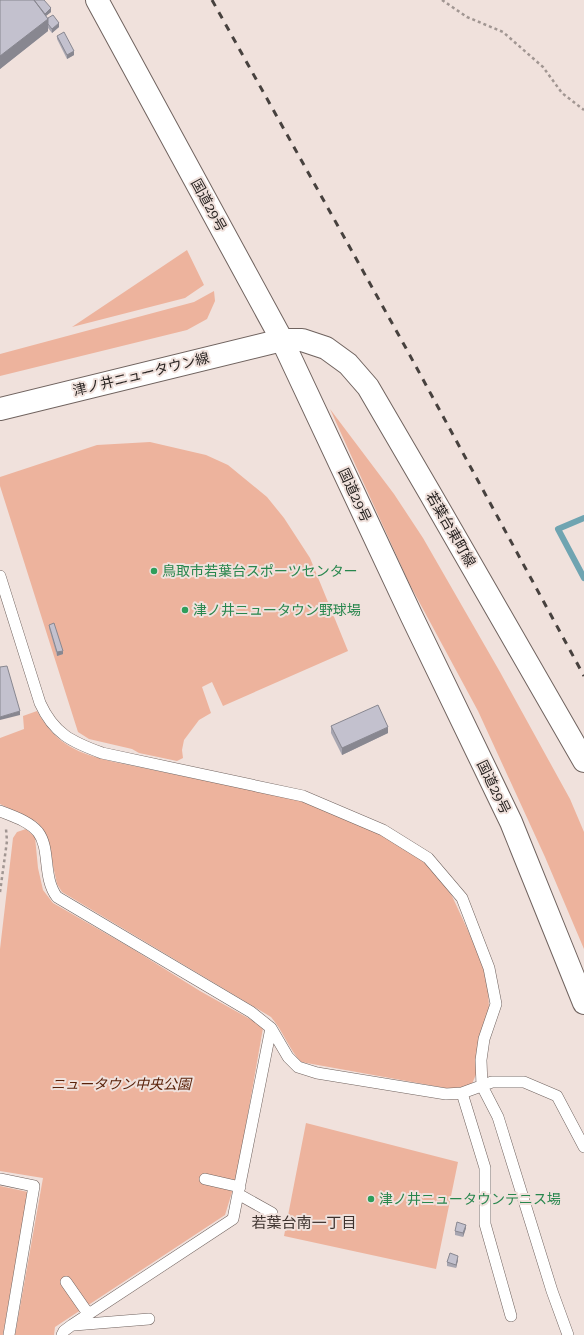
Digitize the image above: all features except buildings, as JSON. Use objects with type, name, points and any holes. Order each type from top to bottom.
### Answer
[{"type":"main road","name":"国道29号","points":[[97,0],[282,340],[412,617],[511,822],[584,1003]]},
{"type":"main road","name":"津ノ井ニュータウン線","points":[[0,409],[282,340]]},
{"type":"main road","name":"若葉台東町線","points":[[282,340],[302,340],[326,348],[348,364],[368,387],[584,761]]},
{"type":"lane","points":[[1,581],[40,703],[46,716],[62,735],[78,744],[102,753],[303,796],[383,830],[428,858],[462,898],[490,968],[496,1004],[484,1039],[482,1086],[498,1117],[552,1291],[568,1335]]},
{"type":"lane","points":[[2,812],[24,822],[37,831],[42,840],[52,890],[57,896],[251,1012],[272,1028],[288,1057],[298,1067],[317,1073],[354,1080],[418,1088],[446,1094],[462,1093],[492,1082],[524,1082],[557,1096],[584,1147]]},
{"type":"lane","points":[[62,1335],[64,1331],[72,1325],[233,1219],[272,1028]]},
{"type":"lane","points":[[462,1093],[485,1168],[485,1224],[511,1316]]},
{"type":"lane","points":[[0,1179],[34,1186],[9,1335]]},
{"type":"lane","points":[[205,1179],[239,1190],[272,1213]]},
{"type":"lane","points":[[66,1282],[89,1314]]},
{"type":"lane","points":[[72,1325],[149,1319]]},
{"type":"path","points":[[442,0],[467,18],[503,32],[543,67],[562,93],[584,110]]},
{"type":"path","points":[[0,892],[7,841],[2,812]]},
{"type":"green space","points":[[187,250],[204,285],[185,298],[72,327]]},
{"type":"green space","points":[[214,291],[215,301],[207,319],[187,330],[0,376],[0,354],[194,302]]},
{"type":"green space","points":[[330,409],[394,494],[423,538],[500,672],[570,799],[584,832],[584,949],[545,857],[478,711],[409,583]]},
{"type":"green space","name":"津ノ井ニュータウン野球場","points":[[150,442],[206,455],[228,465],[267,497],[284,518],[310,558],[348,651],[223,706],[212,682],[202,687],[211,713],[199,720],[184,740],[182,750],[183,758],[177,761],[139,753],[132,749],[89,739],[78,732],[0,486],[0,477],[97,445]]},
{"type":"green space","points":[[37,711],[52,732],[61,740],[79,751],[114,762],[300,800],[330,810],[396,842],[425,860],[452,896],[471,937],[485,973],[488,988],[489,1008],[477,1072],[472,1084],[462,1088],[451,1089],[301,1062],[271,1017],[62,892],[57,884],[46,834],[37,822],[0,804],[0,738],[24,729],[23,716]]},
{"type":"green space","name":"ニュータウン中央公園","points":[[26,829],[35,837],[38,868],[43,890],[53,903],[131,948],[200,991],[257,1023],[263,1028],[236,1182],[203,1174],[201,1182],[233,1189],[225,1215],[55,1327],[54,1335],[15,1335],[43,1178],[0,1171],[0,949],[13,838],[17,832]]},
{"type":"green space","name":"津ノ井ニュータウンテニス場","points":[[306,1123],[458,1162],[436,1269],[284,1236]]},
{"type":"green space","points":[[0,1186],[28,1192],[3,1335],[0,1335]]},
{"type":"waterway","points":[[584,518],[558,529],[584,578]]},
{"type":"railway","points":[[212,0],[407,350],[584,676]]},
{"type":"place","name":"鳥取市若葉台スポーツセンター","points":[[154,571]]},
{"type":"place","name":"津ノ井ニュータウン野球場","points":[[185,610]]},
{"type":"place","name":"津ノ井ニュータウンテニス場","points":[[371,1199]]},
{"type":"district","name":"若葉台南一丁目","points":[[304,1223]]}]
